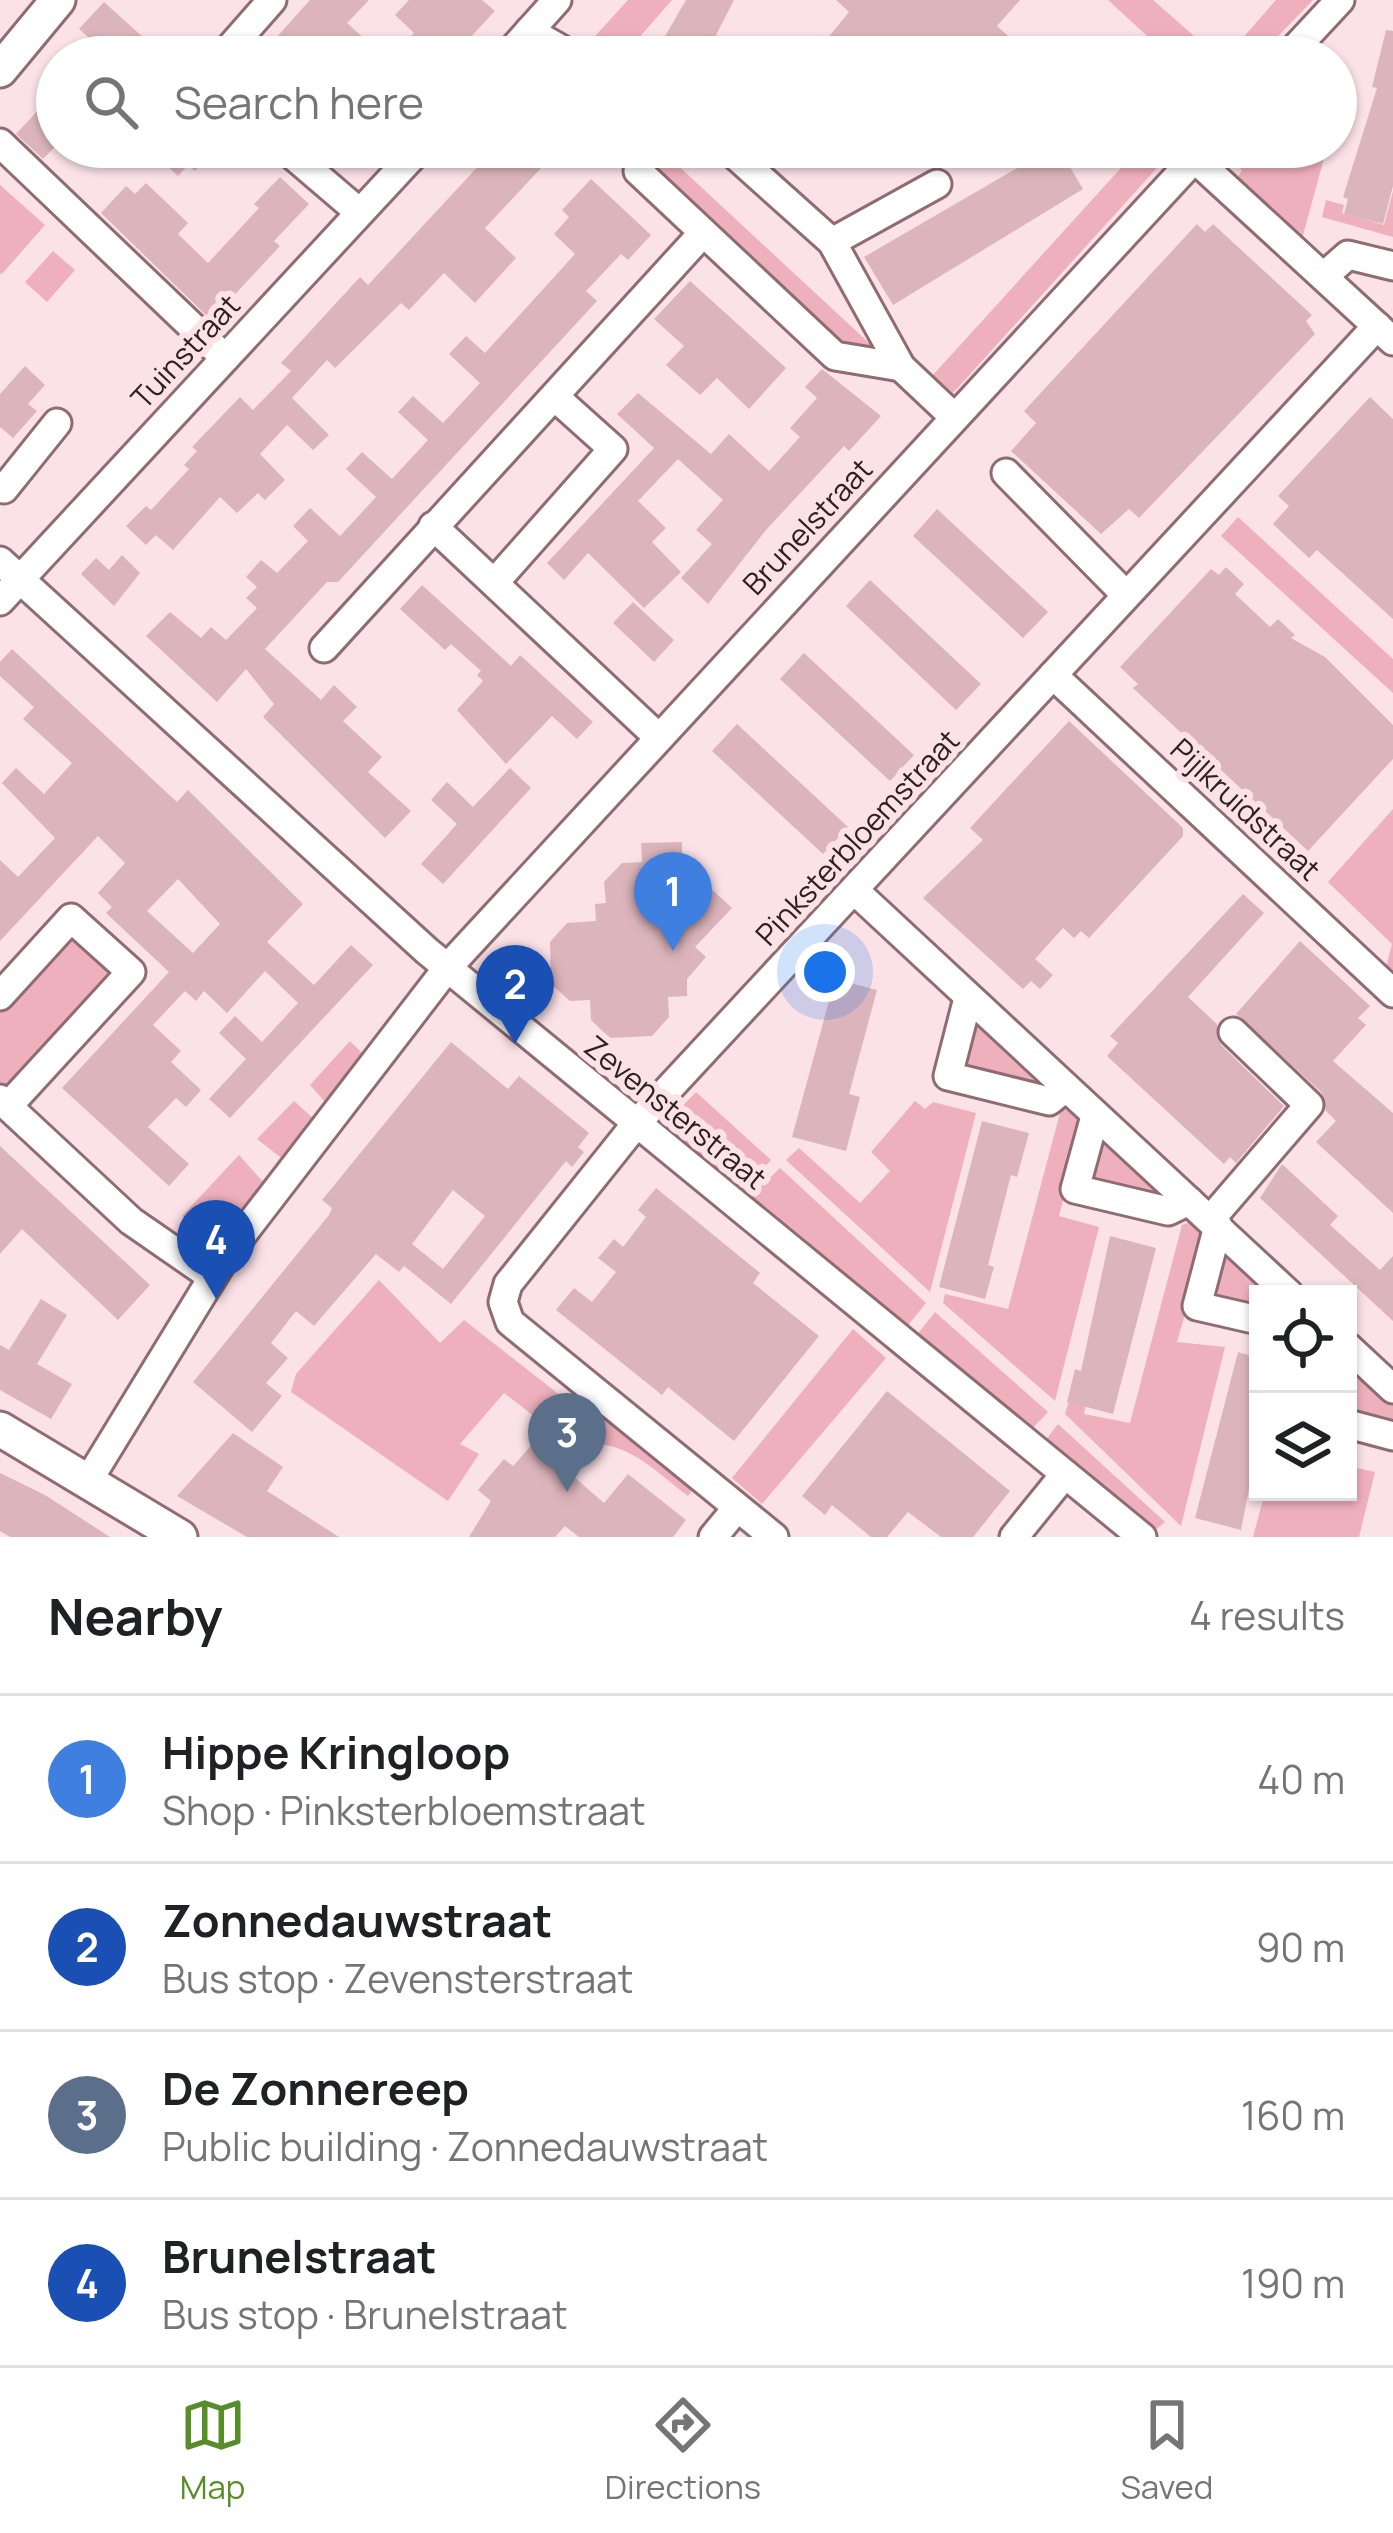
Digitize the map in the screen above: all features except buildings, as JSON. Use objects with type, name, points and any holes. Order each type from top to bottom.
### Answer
[{"type":"street","points":[[0,70],[58,0]]},
{"type":"street","points":[[240,36],[272,0]]},
{"type":"street","points":[[525,36],[557,0]]},
{"type":"street","points":[[1307,36],[1340,0]]},
{"type":"street","points":[[530,31],[538,36]]},
{"type":"street","points":[[0,143],[225,358]]},
{"type":"street","points":[[308,168],[359,212]]},
{"type":"street","name":"Tuinstraat","points":[[0,601],[10,569],[225,358],[401,168]]},
{"type":"street","points":[[749,168],[832,242],[901,367],[955,417]]},
{"type":"street","name":"Brunelstraat","points":[[88,1481],[212,1277],[448,968],[1186,168]]},
{"type":"street","points":[[1215,168],[1385,334]]},
{"type":"street","points":[[638,171],[835,356],[901,367]]},
{"type":"street","points":[[832,242],[937,184]]},
{"type":"street","points":[[324,648],[702,233]]},
{"type":"street","points":[[1324,276],[1348,255],[1393,266]]},
{"type":"street","name":"Pinksterbloemstraat","points":[[737,1508],[510,1322],[503,1302],[508,1284],[636,1124],[1125,594],[1385,334]]},
{"type":"street","points":[[495,582],[614,449],[555,397]]},
{"type":"street","points":[[0,486],[4,489],[57,423]]},
{"type":"street","points":[[1006,473],[1125,594]]},
{"type":"street","points":[[434,526],[659,738]]},
{"type":"street","name":"Zevensterstraat","points":[[10,569],[448,968],[1142,1537]]},
{"type":"street","name":"Pijlkruidstraat","points":[[1053,675],[1393,993]]},
{"type":"street","points":[[854,890],[1279,1285]]},
{"type":"street","points":[[0,996],[71,919],[131,972],[4,1102],[131,1221],[212,1277]]},
{"type":"street","points":[[968,998],[948,1076],[1049,1101],[1064,1089]]},
{"type":"street","points":[[1233,1032],[1309,1105],[1206,1216],[1197,1306],[1249,1318]]},
{"type":"street","points":[[1095,1116],[1075,1190],[1206,1216]]},
{"type":"street","points":[[1357,1355],[1393,1389]]},
{"type":"street","points":[[1357,1426],[1393,1436]]},
{"type":"street","points":[[0,1429],[180,1537]]},
{"type":"street","points":[[1014,1537],[1065,1474]]},
{"type":"street","points":[[713,1537],[737,1508],[774,1537]]},
{"type":"shaded area","points":[[628,0],[672,0],[640,36],[595,36]]},
{"type":"shaded area","points":[[1108,0],[1153,0],[1194,36],[1147,36]]},
{"type":"shaded area","points":[[1276,0],[1313,0],[1278,36],[1244,36]]},
{"type":"shaded area","points":[[653,168],[681,168],[881,354],[844,350]]},
{"type":"shaded area","points":[[1121,168],[1157,168],[953,393],[933,375]]},
{"type":"shaded area","points":[[1321,168],[1302,239],[1236,180],[1242,170]]},
{"type":"shaded area","points":[[0,185],[45,225],[2,274],[0,273]]},
{"type":"shaded area","points":[[1393,191],[1393,237],[1322,217],[1326,200],[1344,205],[1342,213],[1384,225]]},
{"type":"shaded area","points":[[53,251],[75,270],[47,302],[25,282]]},
{"type":"shaded area","points":[[1238,517],[1393,659],[1393,693],[1221,536]]},
{"type":"shaded area","points":[[1393,809],[1393,978],[1385,971],[1392,944],[1328,882]]},
{"type":"shaded area","points":[[76,937],[111,966],[107,988],[8,1086],[0,1085],[0,1008],[68,938]]},
{"type":"shaded area","points":[[976,1024],[1039,1082],[961,1065]]},
{"type":"shaded area","points":[[350,1041],[364,1055],[326,1103],[310,1085]]},
{"type":"shaded area","points":[[696,1092],[771,1160],[742,1191],[670,1128],[673,1116]]},
{"type":"shaded area","points":[[294,1101],[314,1119],[284,1160],[257,1139]]},
{"type":"shaded area","points":[[915,1101],[925,1109],[933,1102],[976,1113],[930,1292],[786,1160],[799,1148],[860,1203],[890,1171],[871,1152]]},
{"type":"shaded area","points":[[1061,1109],[1074,1111],[1081,1129],[1059,1216],[1099,1227],[1055,1401],[943,1303],[945,1294],[1008,1309]]},
{"type":"shaded area","points":[[1103,1139],[1163,1194],[1163,1200],[1088,1179],[1096,1142]]},
{"type":"shaded area","points":[[239,1155],[265,1184],[215,1248],[182,1216]]},
{"type":"shaded area","points":[[780,1168],[926,1303],[906,1328],[750,1197]]},
{"type":"shaded area","points":[[1193,1221],[1207,1237],[1177,1342],[1225,1347],[1181,1526],[1065,1414],[1072,1391],[1088,1393],[1084,1414],[1130,1423],[1182,1225]]},
{"type":"shaded area","points":[[1224,1254],[1262,1285],[1249,1285],[1249,1306],[1215,1298],[1209,1289]]},
{"type":"shaded area","points":[[379,1280],[440,1343],[464,1320],[584,1414],[630,1432],[695,1486],[688,1496],[622,1450],[592,1445],[576,1449],[504,1393],[460,1444],[479,1454],[448,1501],[291,1392],[296,1374]]},
{"type":"shaded area","points":[[935,1312],[1048,1412],[1032,1429],[916,1336]]},
{"type":"shaded area","points":[[853,1329],[886,1358],[762,1504],[732,1478]]},
{"type":"shaded area","points":[[1357,1374],[1393,1405],[1393,1426],[1357,1416]]},
{"type":"shaded area","points":[[1058,1424],[1165,1522],[1155,1530],[1045,1441]]},
{"type":"shaded area","points":[[1357,1468],[1375,1472],[1359,1537],[1253,1537],[1263,1501],[1357,1501]]},
{"type":"place","name":"Hippe Kringloop","points":[[673,951]]},
{"type":"place","name":"Zonnedauwstraat","points":[[515,1044]]},
{"type":"place","name":"Brunelstraat","points":[[216,1299]]},
{"type":"place","name":"De Zonnereep","points":[[567,1492]]}]
